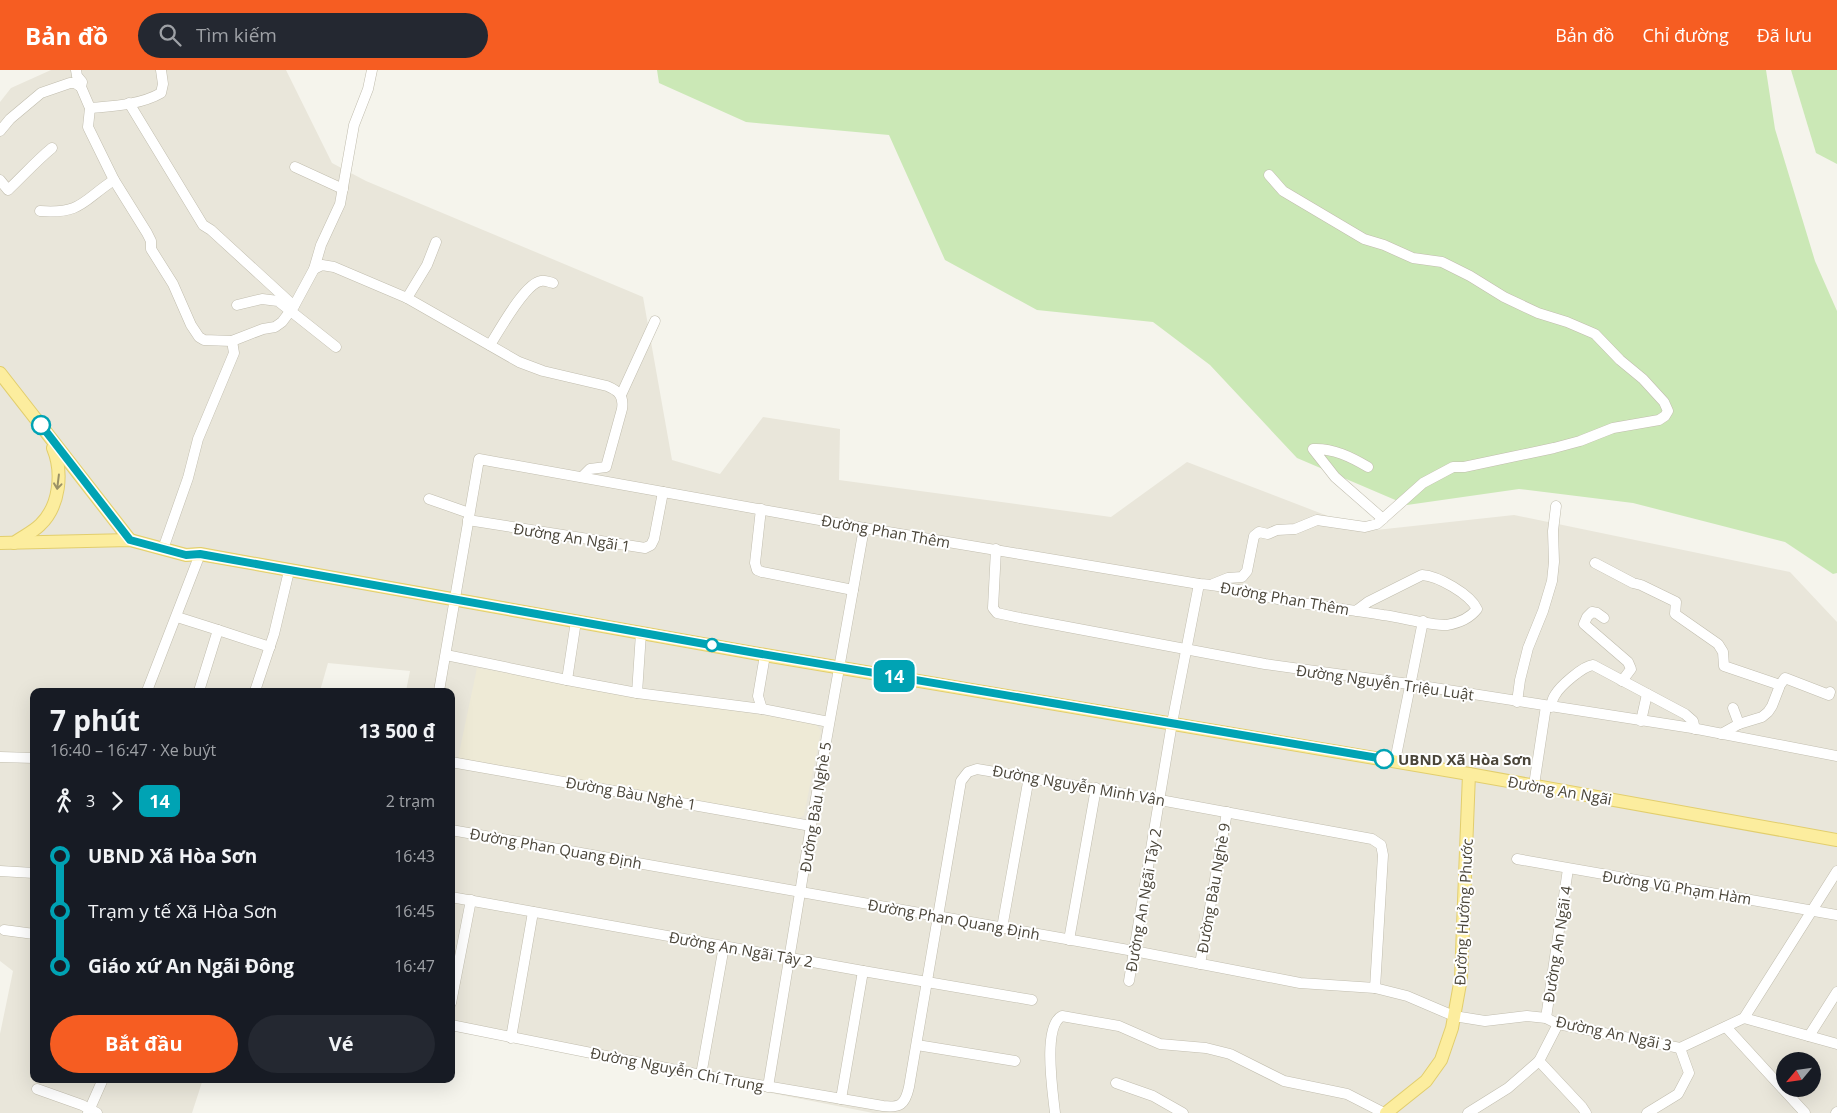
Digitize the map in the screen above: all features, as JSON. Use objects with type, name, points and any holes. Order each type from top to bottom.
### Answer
[{"type":"main road","points":[[0,373],[130,540]]},
{"type":"main road","points":[[14,543],[40,525],[54,502],[60,472],[57,456],[48,435]]},
{"type":"main road","name":"Đường An Ngãi","points":[[0,543],[130,540],[186,555],[200,554],[576,622],[1534,785],[1837,840]]},
{"type":"main road","name":"Đường Hưởng Phước","points":[[1385,1113],[1426,1081],[1442,1060],[1454,1016],[1461,978],[1469,774]]},
{"type":"street","points":[[76,70],[90,108],[88,127],[114,180],[147,233],[151,241],[151,249],[173,284],[195,332],[204,340],[232,341],[263,329],[275,327],[282,322],[293,308],[314,269],[321,245],[340,204],[354,125],[368,89],[372,70]]},
{"type":"street","points":[[90,108],[129,103],[154,98],[162,94],[161,70]]},
{"type":"street","points":[[0,131],[10,119],[41,93],[70,83],[75,83],[81,87]]},
{"type":"street","points":[[129,103],[203,225],[211,230],[336,346]]},
{"type":"street","points":[[0,180],[8,190],[34,162],[52,148]]},
{"type":"street","points":[[295,167],[343,188]]},
{"type":"street","points":[[1213,584],[1228,578],[1242,577],[1247,571],[1254,536],[1259,532],[1268,534],[1277,530],[1295,529],[1317,520],[1365,527],[1377,524],[1424,482],[1452,468],[1554,448],[1613,428],[1659,420],[1668,411],[1664,402],[1643,379],[1620,360],[1595,334],[1504,297],[1470,276],[1442,262],[1414,258],[1364,239],[1284,191],[1269,175]]},
{"type":"street","points":[[40,211],[59,212],[75,208],[88,201],[102,187],[114,180]]},
{"type":"street","points":[[407,298],[427,265],[436,242]]},
{"type":"street","points":[[314,269],[322,265],[334,267],[407,298],[519,362],[543,371],[617,390],[623,402],[622,410],[606,466],[604,481]]},
{"type":"street","points":[[490,345],[516,303],[524,294],[542,280],[553,283]]},
{"type":"street","points":[[237,305],[262,299],[278,301],[293,308]]},
{"type":"street","points":[[621,395],[655,321]]},
{"type":"street","points":[[163,549],[188,478],[198,439],[234,353],[232,341]]},
{"type":"street","points":[[1368,467],[1338,452],[1313,449],[1335,477],[1383,519]]},
{"type":"street","name":"Đường Phan Thêm","points":[[455,600],[479,459],[864,528],[1199,584],[1213,584],[1286,601],[1434,625],[1448,625],[1462,621],[1471,617],[1476,609],[1468,597],[1441,580],[1422,575],[1368,602],[1356,611]]},
{"type":"street","points":[[582,478],[590,469],[606,466]]},
{"type":"street","name":"Đường An Ngãi 1","points":[[469,517],[645,548],[651,545],[654,539],[663,492]]},
{"type":"street","points":[[429,499],[469,517]]},
{"type":"street","points":[[1517,702],[1528,648],[1543,611],[1552,581],[1554,562],[1553,531],[1556,506]]},
{"type":"street","points":[[761,509],[755,562],[757,570],[853,590]]},
{"type":"street","name":"Đường Bàu Nghè 5","points":[[768,1087],[811,826],[864,528]]},
{"type":"street","name":"Đường Nguyễn Triệu Luật","points":[[996,549],[994,608],[997,613],[1265,664],[1409,684],[1695,729],[1837,756]]},
{"type":"street","points":[[148,688],[200,554]]},
{"type":"street","points":[[1595,563],[1633,584],[1641,585],[1673,599],[1676,602],[1675,614],[1677,617],[1721,648],[1724,666],[1780,685],[1784,678],[1829,695],[1830,692]]},
{"type":"street","points":[[256,688],[270,647],[289,570]]},
{"type":"street","name":"Đường An Ngãi Tây 2","points":[[1129,981],[1172,723],[1199,584]]},
{"type":"street","points":[[440,688],[455,600]]},
{"type":"street","points":[[1604,618],[1592,612],[1584,624],[1628,662],[1631,669],[1622,681]]},
{"type":"street","points":[[177,616],[270,647]]},
{"type":"street","points":[[567,680],[576,622]]},
{"type":"street","points":[[1395,761],[1423,622]]},
{"type":"street","points":[[201,688],[218,630]]},
{"type":"street","points":[[637,693],[641,633]]},
{"type":"street","points":[[446,655],[637,693],[762,709],[829,722]]},
{"type":"street","points":[[762,709],[758,696],[765,655]]},
{"type":"street","points":[[1534,785],[1549,707],[1555,694],[1588,666],[1596,665],[1622,681],[1689,716],[1693,721],[1695,729]]},
{"type":"street","points":[[1721,734],[1739,724],[1762,717],[1768,712],[1779,688],[1777,684]]},
{"type":"street","points":[[1641,721],[1647,694]]},
{"type":"street","points":[[1733,708],[1739,724]]},
{"type":"street","points":[[0,757],[30,758]]},
{"type":"street","name":"Đường Bàu Nghè 1","points":[[455,763],[811,826]]},
{"type":"street","name":"Đường Nguyễn Minh Vân","points":[[903,1104],[908,1095],[917,1045],[961,781],[968,772],[977,769],[1096,788],[1372,839],[1381,845],[1383,855],[1375,988]]},
{"type":"street","points":[[1002,928],[1028,776]]},
{"type":"street","points":[[1069,940],[1096,788]]},
{"type":"street","name":"Đường Bàu Nghè 9","points":[[1200,964],[1227,812]]},
{"type":"street","name":"Đường Phan Quang Định","points":[[455,831],[1134,951],[1300,983],[1375,988],[1408,996],[1454,1016]]},
{"type":"street","name":"Đường Vũ Phạm Hàm","points":[[1517,859],[1837,915]]},
{"type":"street","name":"Đường An Ngãi 4","points":[[1546,1018],[1568,869]]},
{"type":"street","points":[[1837,870],[1744,1018],[1837,1044]]},
{"type":"street","points":[[0,872],[30,873]]},
{"type":"street","name":"Đường An Ngãi Tây 2","points":[[455,898],[1032,1000]]},
{"type":"street","points":[[455,982],[471,900]]},
{"type":"street","points":[[511,1038],[533,912]]},
{"type":"street","points":[[4,930],[30,933]]},
{"type":"street","points":[[701,1075],[724,946]]},
{"type":"street","points":[[841,1099],[863,971]]},
{"type":"street","points":[[1809,1036],[1837,992]]},
{"type":"street","points":[[1055,1113],[1050,1052],[1056,1024],[1059,1017],[1062,1016],[1120,1026],[1160,1044],[1206,1048],[1230,1054],[1284,1081],[1347,1094],[1385,1113]]},
{"type":"street","name":"Đường An Ngãi 3","points":[[1454,1016],[1485,1021],[1527,1016],[1546,1018],[1558,1024],[1680,1048],[1744,1018]]},
{"type":"street","points":[[1468,1113],[1508,1088],[1539,1061],[1558,1024]]},
{"type":"street","name":"Đường Nguyễn Chí Trung","points":[[455,1026],[768,1087],[883,1106],[892,1107],[903,1104]]},
{"type":"street","points":[[1726,1027],[1805,1113]]},
{"type":"street","points":[[917,1045],[1016,1061]]},
{"type":"street","points":[[1647,1113],[1678,1094],[1689,1072],[1680,1048]]},
{"type":"street","points":[[1539,1061],[1586,1113]]},
{"type":"street","points":[[1116,1082],[1153,1096],[1184,1113]]},
{"type":"street","points":[[37,1089],[82,1105],[92,1112],[102,1083]]},
{"type":"shaded area","points":[[51,70],[286,70],[332,163],[366,181],[643,297],[672,460],[720,474],[763,417],[840,429],[839,480],[1111,517],[1187,462],[1367,531],[1514,515],[1790,572],[1837,622],[1837,1113],[873,1113],[455,1031],[455,688],[407,688],[410,671],[328,663],[321,688],[30,688],[30,1083],[202,1083],[192,1113],[0,1113],[0,1034],[13,971],[0,961],[0,102],[11,88]]},
{"type":"shaded area","points":[[477,668],[816,724],[821,731],[804,815],[796,820],[458,758]]},
{"type":"green space","points":[[657,70],[1766,70],[1775,129],[1815,261],[1837,311],[1837,573],[1833,574],[1785,542],[1633,503],[1519,489],[1407,505],[1297,458],[1210,365],[1153,322],[1037,310],[945,260],[889,135],[746,122],[659,83]]},
{"type":"green space","points":[[1791,70],[1837,70],[1837,164],[1816,153]]},
{"type":"bus line","name":"14","points":[[41,425],[130,540],[186,555],[200,554],[242,561],[750,652],[1384,759]]},
{"type":"place","name":"UBND Xã Hòa Sơn","points":[[1384,759]]}]
